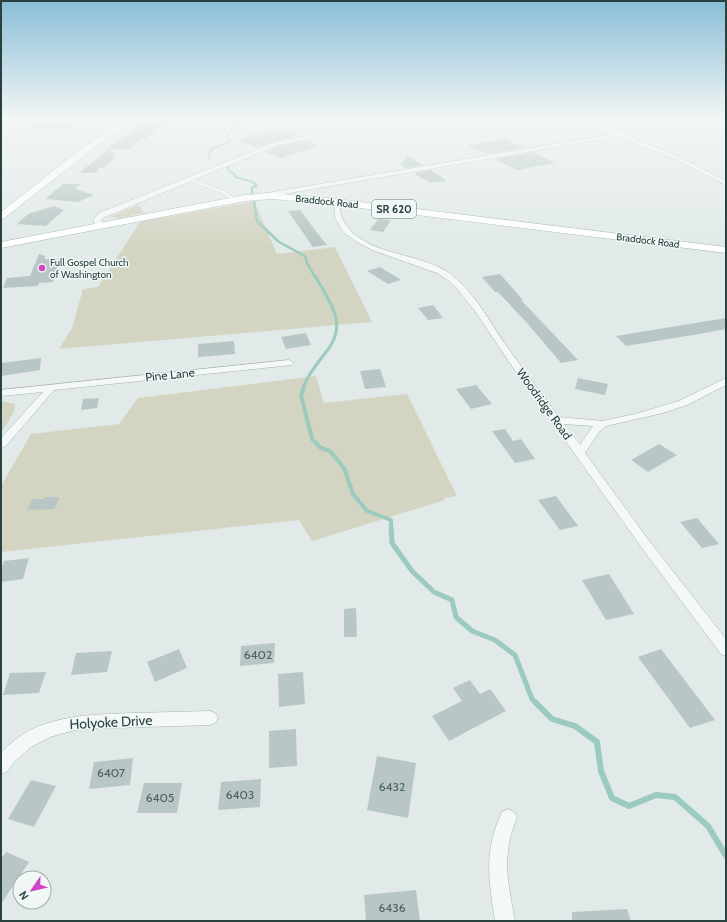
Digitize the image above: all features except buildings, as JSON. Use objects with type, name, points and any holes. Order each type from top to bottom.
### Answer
[{"type":"main road","points":[[1,216],[73,160]]},
{"type":"main road","name":"Braddock Road","points":[[1,244],[236,200],[258,197],[287,197],[726,250]]},
{"type":"street","points":[[100,226],[97,220],[102,215],[237,160]]},
{"type":"street","points":[[258,197],[345,180],[464,160]]},
{"type":"street","points":[[681,160],[726,183]]},
{"type":"street","points":[[719,179],[726,178]]},
{"type":"street","name":"Woodridge Road","points":[[336,202],[335,209],[339,219],[346,231],[352,236],[370,246],[431,267],[458,284],[475,304],[507,353],[646,545],[726,650]]},
{"type":"street","name":"Pine Lane","points":[[1,393],[289,363]]},
{"type":"street","points":[[556,420],[603,424],[659,412],[683,403],[726,381]]},
{"type":"street","points":[[1,446],[51,388]]},
{"type":"street","points":[[580,453],[595,430],[603,424]]},
{"type":"street","name":"Holyoke Drive","points":[[1,766],[22,744],[42,732],[61,725],[80,722],[210,718]]},
{"type":"street","points":[[505,921],[497,870],[498,845],[508,818]]},
{"type":"lane","points":[[189,179],[223,192],[236,200]]},
{"type":"green space","points":[[254,201],[277,254],[335,247],[372,322],[59,349],[72,328],[83,289],[98,287],[140,222]]},
{"type":"green space","points":[[138,205],[144,213],[119,218],[109,217]]},
{"type":"green space","points":[[316,376],[324,403],[407,394],[457,496],[445,498],[445,500],[312,541],[299,520],[1,552],[1,486],[31,434],[119,424],[138,398]]},
{"type":"green space","points":[[1,401],[15,404],[14,412],[1,433]]},
{"type":"waterway","points":[[229,165],[228,170],[234,174],[235,177],[253,182],[257,186],[252,188]]},
{"type":"waterway","points":[[252,188],[252,195]]},
{"type":"waterway","points":[[254,201],[257,221],[279,242],[305,256],[307,263],[315,277]]},
{"type":"waterway","points":[[303,388],[310,374],[333,342],[337,323],[331,304],[315,276]]},
{"type":"waterway","points":[[304,387],[301,395],[312,439],[321,448],[330,451],[344,468],[353,494],[367,511],[391,520],[391,527]]},
{"type":"waterway","points":[[391,527],[392,543],[412,571],[434,592],[452,600],[456,617],[472,631],[495,640],[515,655],[532,699],[552,719],[575,726],[597,742],[601,771],[612,798],[629,806],[656,795],[675,797],[708,826],[726,856]]},
{"type":"place","name":"Full Gospel Church of Washington","points":[[42,268]]}]
